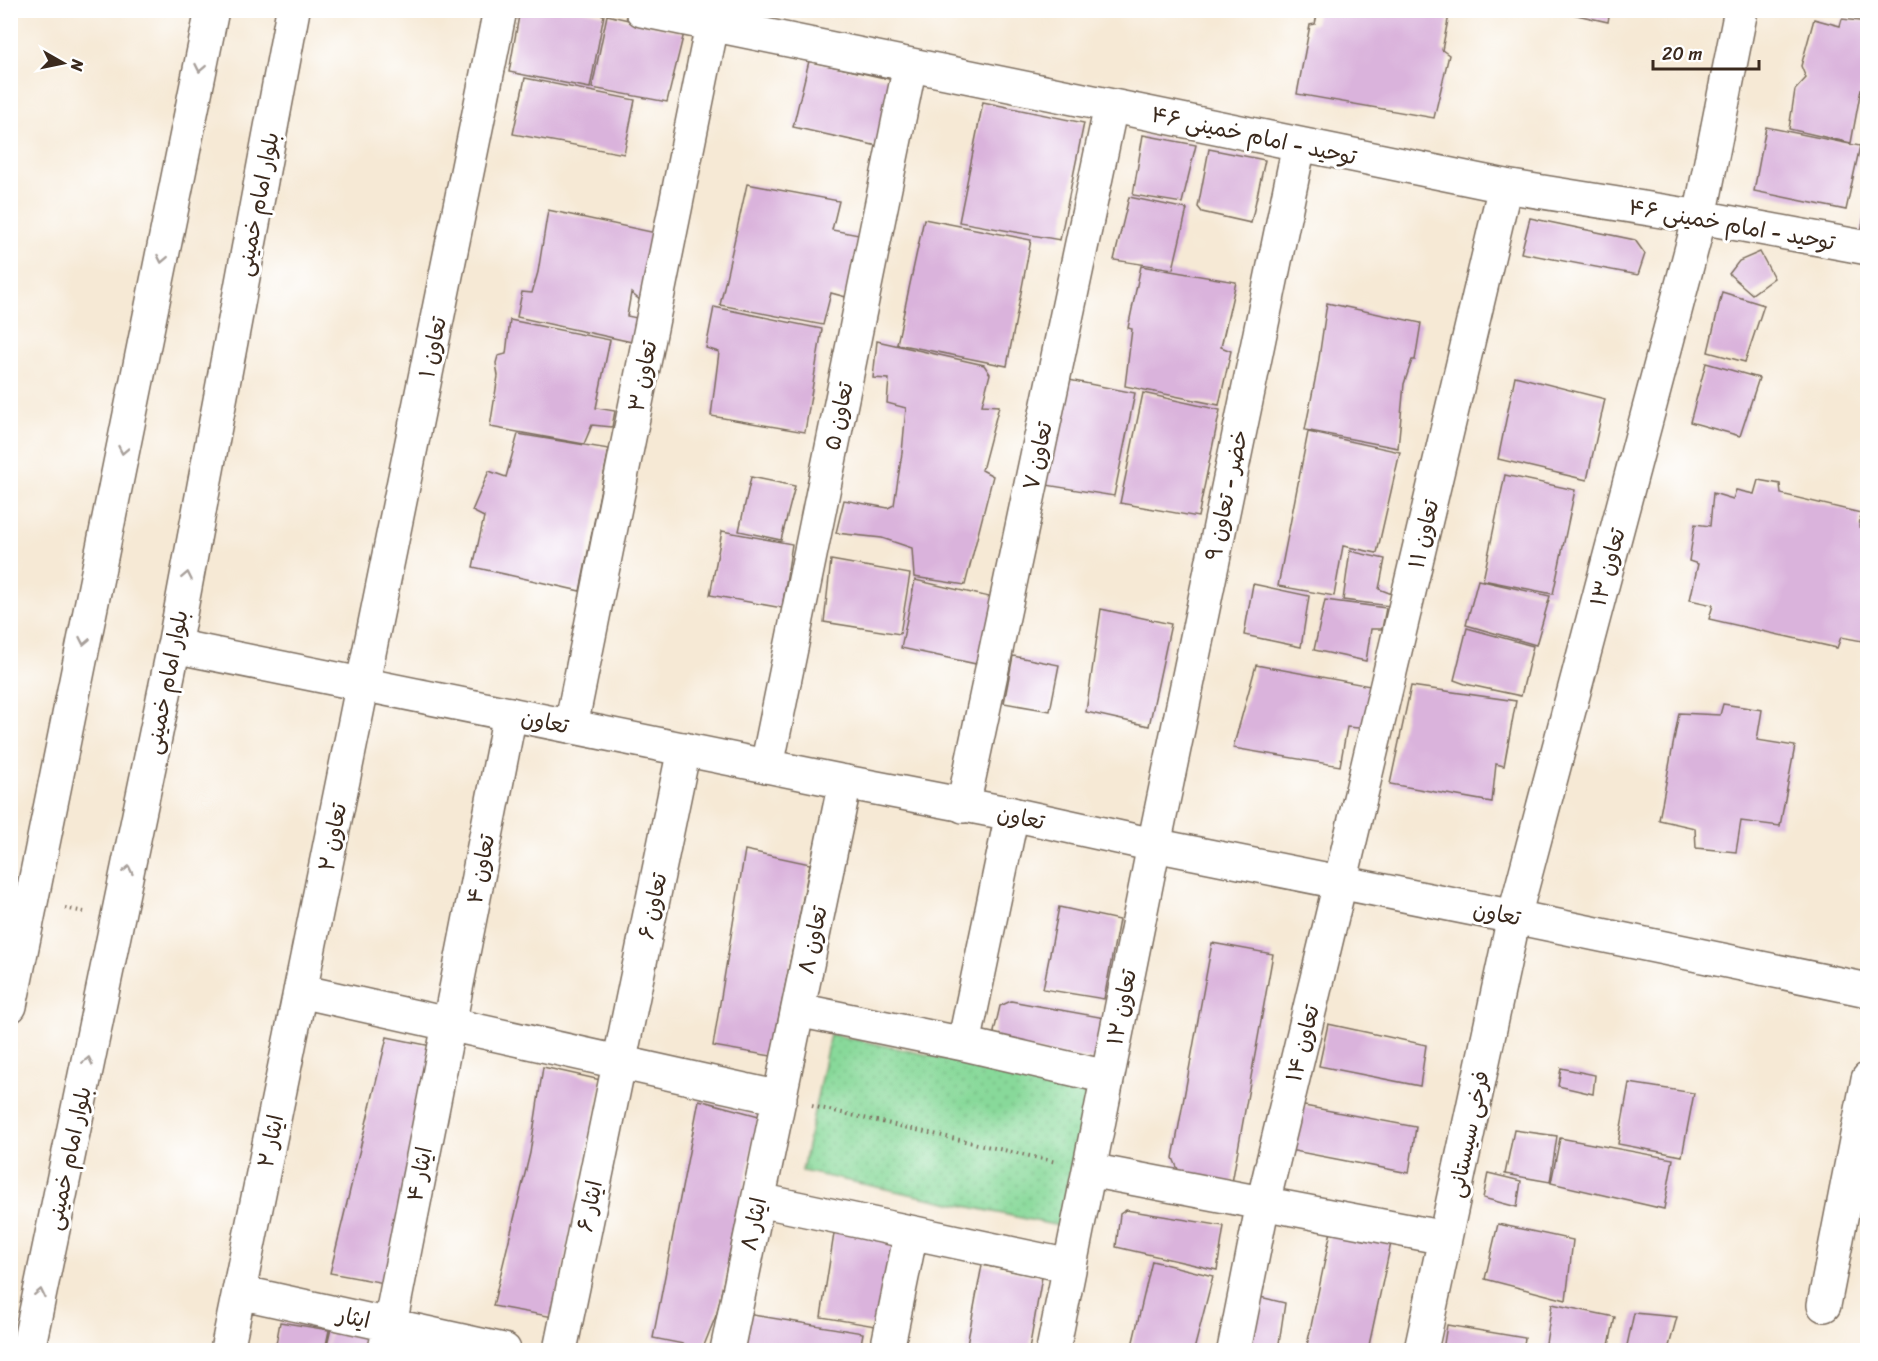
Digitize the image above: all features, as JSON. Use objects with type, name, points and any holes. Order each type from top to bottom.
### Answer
[{"type":"street","points":[[10,1006],[23,920],[212,10]]},
{"type":"street","name":"بلوار امام خمینی","points":[[28,1350],[174,646],[293,10]]},
{"type":"street","name":"تعاون ۱","points":[[363,684],[501,10]]},
{"type":"street","name":"توحید - امام خمینی ۴۶","points":[[642,10],[1505,186],[1700,217],[1868,248]]},
{"type":"street","name":"تعاون ۱۳","points":[[1514,917],[1700,217],[1741,10]]},
{"type":"street","name":"تعاون ۳","points":[[571,726],[712,25]]},
{"type":"street","name":"تعاون ۵","points":[[767,766],[910,65]]},
{"type":"street","name":"تعاون ۷","points":[[963,806],[1111,106]]},
{"type":"street","name":"خضر - تعاون ۹","points":[[1154,845],[1299,145]]},
{"type":"street","name":"تعاون ۱۱","points":[[1340,883],[1505,186]]},
{"type":"street","name":"تعاون","points":[[174,646],[1012,814],[1868,990]]},
{"type":"street","name":"تعاون ۲","points":[[300,991],[363,684]]},
{"type":"street","name":"تعاون ۴","points":[[449,1024],[510,714]]},
{"type":"street","name":"تعاون ۶","points":[[619,1062],[684,749]]},
{"type":"street","name":"تعاون ۸","points":[[780,1098],[844,782]]},
{"type":"street","points":[[964,1044],[1012,814]]},
{"type":"street","name":"تعاون ۱۲","points":[[1053,1350],[1154,845]]},
{"type":"street","name":"تعاون ۱۴","points":[[1234,1350],[1263,1203],[1340,883]]},
{"type":"street","name":"فرخی سیستانی","points":[[1420,1350],[1514,917]]},
{"type":"street","points":[[300,991],[780,1098]]},
{"type":"street","name":"ایثار ۲","points":[[227,1350],[300,991]]},
{"type":"street","points":[[798,1010],[964,1044],[1107,1077]]},
{"type":"street","name":"ایثار ۴","points":[[387,1338],[449,1024]]},
{"type":"street","name":"ایثار ۶","points":[[560,1350],[619,1062]]},
{"type":"street","points":[[1824,1305],[1868,1079]]},
{"type":"street","name":"ایثار ۸","points":[[727,1350],[780,1098]]},
{"type":"street","points":[[1089,1170],[1445,1238]]},
{"type":"street","points":[[759,1200],[1070,1266]]},
{"type":"street","points":[[887,1350],[910,1233]]},
{"type":"street","name":"ایثار","points":[[239,1292],[387,1338],[504,1350]]},
{"type":"path","points":[[23,920],[117,920]]},
{"type":"path","points":[[780,1098],[1089,1170]]},
{"type":"green space","points":[[830,1034],[1088,1089],[1059,1226],[802,1171]]},
{"type":"building","points":[[520,10],[582,10],[604,15],[590,88],[509,72]]},
{"type":"building","points":[[1318,10],[1450,10],[1442,50],[1449,55],[1434,118],[1297,94],[1310,25],[1315,24]]},
{"type":"building","points":[[1555,10],[1610,10],[1608,22]]},
{"type":"building","points":[[607,15],[684,33],[667,102],[592,88]]},
{"type":"building","points":[[1814,19],[1840,26],[1842,19],[1868,22],[1864,69],[1868,70],[1868,91],[1861,89],[1851,143],[1789,129],[1795,90],[1806,78],[1801,66]]},
{"type":"building","points":[[809,61],[893,80],[878,146],[793,127]]},
{"type":"building","points":[[525,78],[635,100],[624,154],[513,134]]},
{"type":"building","points":[[983,102],[1084,123],[1060,240],[959,222]]},
{"type":"building","points":[[1766,127],[1860,146],[1846,210],[1754,191]]},
{"type":"building","points":[[1143,135],[1196,145],[1182,203],[1133,195]]},
{"type":"building","points":[[1209,149],[1265,160],[1251,223],[1202,212],[1198,207]]},
{"type":"building","points":[[747,184],[839,201],[832,230],[859,235],[846,297],[831,293],[823,325],[720,305]]},
{"type":"building","points":[[1129,197],[1187,209],[1173,269],[1114,260]]},
{"type":"building","points":[[1866,206],[1868,206],[1868,238],[1860,237]]},
{"type":"building","points":[[548,210],[656,233],[641,301],[631,293],[627,316],[637,318],[632,342],[517,317],[522,292],[532,293],[538,272]]},
{"type":"building","points":[[1530,218],[1635,240],[1645,254],[1638,275],[1521,253]]},
{"type":"building","points":[[924,219],[1031,240],[1007,366],[897,344]]},
{"type":"building","points":[[1760,252],[1774,278],[1752,294],[1729,274],[1739,261]]},
{"type":"building","points":[[1141,266],[1236,282],[1221,347],[1231,351],[1219,405],[1125,386],[1132,329],[1128,328]]},
{"type":"building","points":[[1722,292],[1764,305],[1745,362],[1708,352]]},
{"type":"building","points":[[1327,303],[1421,323],[1415,360],[1412,360],[1404,384],[1398,448],[1305,430]]},
{"type":"building","points":[[714,307],[822,329],[805,432],[711,416],[719,352],[706,348]]},
{"type":"building","points":[[510,320],[610,340],[596,408],[615,411],[612,427],[592,425],[584,444],[490,427],[498,376],[496,363],[498,356],[506,354]]},
{"type":"building","points":[[877,341],[984,365],[990,374],[982,405],[999,406],[982,470],[993,476],[965,585],[914,577],[912,548],[882,538],[836,533],[844,500],[888,508],[894,505],[906,408],[887,403],[889,379],[873,378]]},
{"type":"building","points":[[1706,363],[1759,378],[1740,436],[1690,422]]},
{"type":"building","points":[[1515,376],[1605,399],[1587,480],[1498,459]]},
{"type":"building","points":[[1059,378],[1135,393],[1114,496],[1040,484]]},
{"type":"building","points":[[1143,393],[1220,410],[1198,517],[1120,503]]},
{"type":"building","points":[[1308,432],[1400,452],[1377,553],[1343,546],[1334,596],[1278,586]]},
{"type":"building","points":[[518,434],[609,449],[580,591],[473,567],[484,517],[472,511],[489,471],[506,477]]},
{"type":"building","points":[[1505,475],[1575,490],[1553,594],[1483,580]]},
{"type":"building","points":[[751,477],[795,486],[781,540],[739,531]]},
{"type":"building","points":[[1758,480],[1780,484],[1781,494],[1861,513],[1859,527],[1868,529],[1868,615],[1862,641],[1841,637],[1837,648],[1709,619],[1713,605],[1690,600],[1698,564],[1689,561],[1695,524],[1710,526],[1713,493],[1733,499],[1736,490],[1754,494]]},
{"type":"building","points":[[722,531],[792,544],[782,608],[710,595]]},
{"type":"building","points":[[1350,551],[1385,559],[1379,589],[1392,594],[1390,606],[1343,600]]},
{"type":"building","points":[[831,560],[910,574],[900,634],[824,622]]},
{"type":"building","points":[[915,580],[998,599],[981,665],[901,648]]},
{"type":"building","points":[[1478,580],[1550,596],[1536,645],[1466,625]]},
{"type":"building","points":[[1253,584],[1309,596],[1301,647],[1244,635]]},
{"type":"building","points":[[1325,600],[1386,608],[1382,629],[1371,629],[1366,661],[1314,650]]},
{"type":"building","points":[[1101,609],[1171,624],[1149,726],[1086,712]]},
{"type":"building","points":[[1467,628],[1533,646],[1521,696],[1454,680]]},
{"type":"building","points":[[1013,656],[1059,665],[1050,711],[1004,703]]},
{"type":"building","points":[[1256,665],[1381,688],[1371,729],[1347,727],[1340,766],[1233,748]]},
{"type":"building","points":[[1411,686],[1516,701],[1504,766],[1496,764],[1492,802],[1390,784]]},
{"type":"building","points":[[1723,704],[1762,710],[1757,740],[1795,746],[1780,826],[1741,821],[1736,852],[1696,848],[1695,828],[1659,820],[1679,713],[1720,715]]},
{"type":"building","points":[[745,850],[810,864],[771,1056],[713,1046]]},
{"type":"building","points":[[1059,907],[1119,920],[1104,999],[1043,989]]},
{"type":"building","points":[[1212,943],[1273,954],[1232,1183],[1180,1174],[1173,1158]]},
{"type":"building","points":[[1011,1001],[1116,1020],[1106,1061],[1000,1045],[994,1032],[1000,1006]]},
{"type":"building","points":[[1328,1024],[1426,1045],[1420,1086],[1319,1066]]},
{"type":"building","points":[[387,1037],[441,1048],[395,1285],[330,1273]]},
{"type":"building","points":[[543,1067],[601,1080],[553,1317],[493,1306],[530,1153]]},
{"type":"building","points":[[1561,1068],[1595,1075],[1593,1094],[1558,1086]]},
{"type":"building","points":[[1629,1083],[1694,1093],[1682,1156],[1618,1144]]},
{"type":"building","points":[[699,1100],[759,1116],[717,1313],[703,1348],[653,1338]]},
{"type":"building","points":[[1299,1105],[1416,1127],[1409,1173],[1289,1150]]},
{"type":"building","points":[[1514,1130],[1557,1136],[1550,1182],[1505,1174]]},
{"type":"building","points":[[1560,1138],[1673,1159],[1664,1209],[1551,1183]]},
{"type":"building","points":[[1488,1173],[1521,1181],[1517,1207],[1483,1198]]},
{"type":"building","points":[[1126,1210],[1224,1226],[1217,1270],[1116,1247],[1120,1214]]},
{"type":"building","points":[[836,1221],[900,1233],[881,1327],[821,1317]]},
{"type":"building","points":[[1498,1224],[1573,1240],[1566,1300],[1485,1279]]},
{"type":"building","points":[[1331,1231],[1391,1243],[1368,1350],[1306,1350]]},
{"type":"building","points":[[1152,1261],[1213,1276],[1194,1350],[1131,1350]]},
{"type":"building","points":[[982,1265],[1042,1277],[1029,1350],[966,1350]]},
{"type":"building","points":[[1256,1296],[1285,1303],[1278,1350],[1249,1350]]},
{"type":"building","points":[[1552,1304],[1615,1317],[1608,1350],[1545,1350]]},
{"type":"building","points":[[1634,1313],[1677,1317],[1668,1350],[1626,1350]]},
{"type":"building","points":[[747,1314],[863,1333],[860,1350],[740,1350]]},
{"type":"building","points":[[280,1322],[329,1330],[325,1350],[275,1350]]},
{"type":"building","points":[[1447,1325],[1525,1338],[1523,1350],[1443,1350]]},
{"type":"building","points":[[331,1329],[371,1337],[368,1350],[326,1350]]}]
